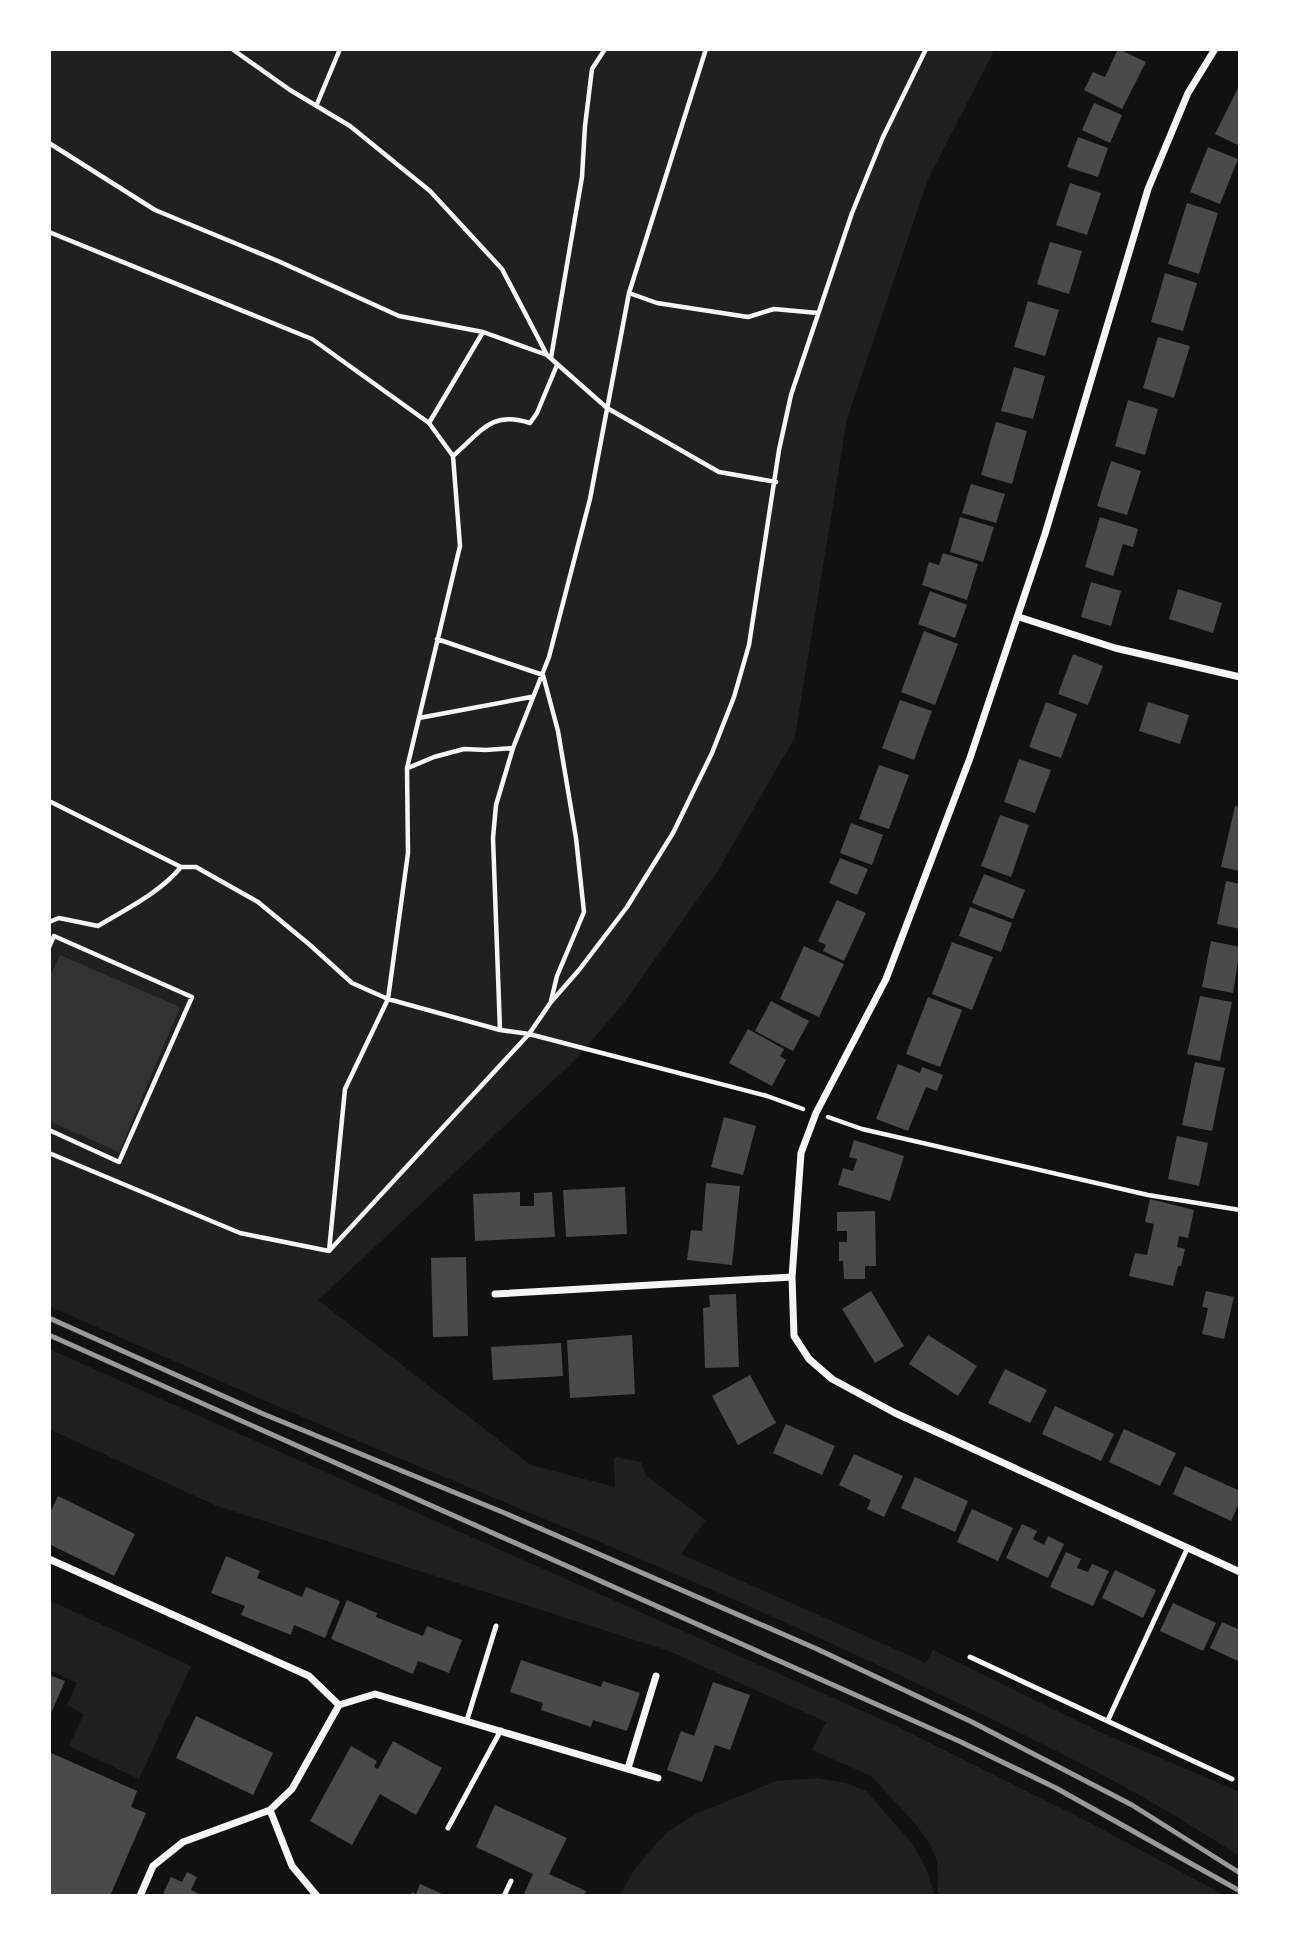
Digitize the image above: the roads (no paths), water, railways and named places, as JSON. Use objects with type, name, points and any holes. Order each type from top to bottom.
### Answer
[{"type":"street","points":[[1215,49],[1188,93],[1148,189],[1019,617],[970,758],[886,979],[817,1114],[801,1153],[792,1276],[794,1336],[809,1359],[832,1379],[895,1413],[1240,1572]]},
{"type":"street","points":[[1019,617],[1115,648],[1240,677]]},
{"type":"street","points":[[495,1294],[792,1276]]},
{"type":"street","points":[[49,1559],[309,1676],[339,1705]]},
{"type":"street","points":[[628,1769],[656,1676]]},
{"type":"street","points":[[140,1896],[153,1866],[183,1842],[270,1810],[292,1789],[339,1705],[375,1694],[658,1778]]},
{"type":"street","points":[[270,1810],[292,1866],[317,1896]]},
{"type":"lane","points":[[1108,1720],[1188,1547]]},
{"type":"lane","points":[[467,1720],[496,1626]]},
{"type":"lane","points":[[970,1657],[1232,1779]]},
{"type":"lane","points":[[448,1828],[501,1730]]},
{"type":"lane","points":[[504,1896],[511,1881]]},
{"type":"railway","points":[[49,1318],[261,1413],[507,1514],[817,1649],[972,1722],[1132,1805],[1240,1873]]},
{"type":"railway","points":[[49,1335],[961,1742],[1056,1788],[1240,1891]]}]
